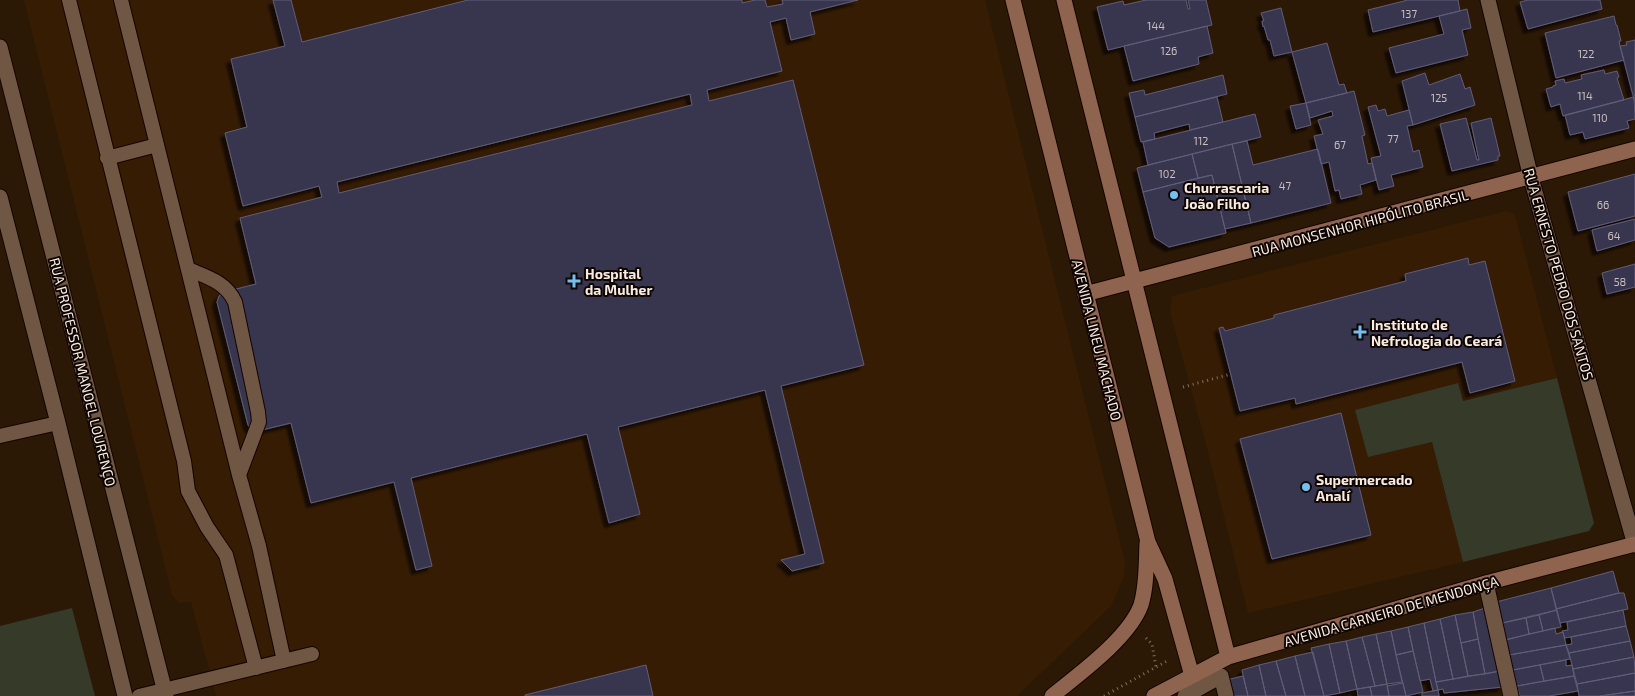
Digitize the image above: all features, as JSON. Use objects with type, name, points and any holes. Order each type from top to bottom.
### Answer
[{"type":"main road","name":"AVENIDA LINEU MACHADO","points":[[1013,0],[1148,542],[1165,579],[1192,676]]},
{"type":"main road","points":[[1064,0],[1228,657]]},
{"type":"main road","name":"RUA MONSENHOR HIPÓLITO BRASIL","points":[[1085,294],[1532,178],[1635,149]]},
{"type":"main road","points":[[1052,696],[1119,638],[1131,623],[1140,606],[1145,588],[1148,542]]},
{"type":"main road","name":"AVENIDA CARNEIRO DE MENDONÇA","points":[[1154,696],[1228,657],[1486,583],[1635,545]]},
{"type":"street","name":"RUA ERNESTO PEDRO DOS SANTOS","points":[[1488,0],[1532,178],[1635,545]]},
{"type":"street","name":"RUA PROFESSOR MANOEL LOURENÇO","points":[[0,48],[165,693]]},
{"type":"street","points":[[0,197],[125,696]]},
{"type":"street","points":[[1486,583],[1510,696]]},
{"type":"street","points":[[1185,696],[1221,676],[1226,696]]},
{"type":"lane","points":[[69,0],[184,461],[188,491],[207,527],[226,555],[256,668]]},
{"type":"lane","points":[[121,0],[238,475],[259,546],[284,661]]},
{"type":"lane","points":[[107,158],[157,146]]},
{"type":"lane","points":[[188,269],[219,282],[226,288],[235,302],[259,422],[238,475]]},
{"type":"lane","points":[[0,436],[58,423]]},
{"type":"lane","points":[[139,696],[165,693],[312,654]]},
{"type":"path","points":[[1182,388],[1231,374]]},
{"type":"path","points":[[1152,644],[1157,672]]},
{"type":"path","points":[[1104,696],[1184,651]]},
{"type":"shaded area","name":"Hospital da Mulher","points":[[24,0],[985,0],[1125,562],[1124,576],[1111,606],[1017,696],[216,696],[191,602],[179,603],[172,595]]},
{"type":"shaded area","points":[[1506,211],[1515,215],[1557,378],[1463,401],[1458,384],[1432,442],[1463,562],[1248,613],[1207,448],[1170,312],[1172,296]]},
{"type":"green space","points":[[1557,378],[1594,523],[1589,531],[1463,562],[1432,442],[1368,457],[1355,410],[1458,383],[1463,401]]},
{"type":"green space","points":[[72,608],[95,696],[0,696],[0,626]]},
{"type":"building","points":[[273,0],[291,0],[302,42],[468,0],[742,0],[742,3],[765,0],[767,7],[783,4],[782,0],[858,0],[810,12],[815,34],[791,40],[786,18],[770,22],[782,71],[707,90],[709,101],[793,80],[864,365],[781,386],[824,563],[792,571],[781,560],[805,554],[765,390],[618,427],[640,514],[609,523],[587,434],[411,478],[432,566],[416,570],[394,482],[311,503],[291,423],[258,431],[252,430],[248,425],[217,302],[219,296],[224,292],[256,284],[240,218],[322,197],[319,186],[243,206],[225,133],[247,127],[231,59],[285,46]],"holes":[[[690,94],[692,105],[339,193],[337,182]]]},
{"type":"building","points":[[1146,0],[1186,0],[1188,9],[1190,9],[1188,0],[1206,0],[1212,25],[1108,50],[1097,7],[1123,1],[1124,5]]},
{"type":"building","points":[[1408,0],[1458,0],[1460,11],[1373,32],[1368,10]]},
{"type":"building","points":[[1528,0],[1600,0],[1602,9],[1528,29],[1520,2]]},
{"type":"building","points":[[1281,8],[1292,52],[1274,56],[1270,40],[1268,40],[1263,27],[1262,21],[1264,21],[1261,13]]},
{"type":"building","points":[[1467,9],[1471,28],[1462,30],[1468,55],[1396,73],[1389,48],[1444,34],[1439,16]]},
{"type":"building","points":[[1614,16],[1624,60],[1556,78],[1545,33]]},
{"type":"building","points":[[1207,26],[1213,53],[1198,57],[1199,64],[1133,81],[1124,46]]},
{"type":"building","points":[[1635,40],[1635,103],[1620,46],[1627,45],[1626,42]]},
{"type":"building","points":[[1327,43],[1339,85],[1344,84],[1347,93],[1306,103],[1292,52]]},
{"type":"building","points":[[1604,70],[1605,74],[1617,71],[1619,77],[1617,78],[1624,100],[1563,116],[1560,104],[1551,107],[1546,89],[1556,85],[1555,81],[1564,79],[1565,83],[1582,79],[1581,75]]},
{"type":"building","points":[[1425,73],[1429,85],[1460,74],[1465,89],[1470,87],[1475,105],[1413,125],[1402,81]]},
{"type":"building","points":[[1223,75],[1227,94],[1135,117],[1129,93],[1144,90],[1145,95]]},
{"type":"building","points":[[1354,91],[1365,135],[1362,136],[1368,164],[1372,163],[1376,180],[1360,185],[1362,194],[1341,199],[1339,190],[1335,191],[1329,162],[1321,164],[1314,136],[1323,134],[1318,120],[1333,116],[1332,111],[1310,118],[1306,103]]},
{"type":"building","points":[[1217,97],[1223,122],[1190,130],[1189,124],[1154,133],[1155,139],[1141,142],[1135,117]]},
{"type":"building","points":[[1634,97],[1635,119],[1627,121],[1629,128],[1585,139],[1583,132],[1570,135],[1565,115]]},
{"type":"building","points":[[1306,103],[1311,125],[1296,129],[1290,106]]},
{"type":"building","points":[[1376,105],[1378,111],[1385,109],[1387,116],[1409,110],[1413,125],[1407,126],[1413,152],[1419,150],[1423,167],[1391,175],[1394,186],[1379,190],[1371,158],[1381,156],[1368,107]]},
{"type":"building","points":[[1255,114],[1261,137],[1148,165],[1143,142]]},
{"type":"building","points":[[1466,118],[1477,160],[1479,160],[1471,123],[1491,118],[1500,156],[1498,156],[1498,160],[1452,171],[1440,124]]},
{"type":"building","points":[[1247,141],[1253,165],[1318,149],[1331,203],[1251,223],[1232,144]]},
{"type":"building","points":[[1232,144],[1251,223],[1225,229],[1212,175],[1198,178],[1192,154]]},
{"type":"building","points":[[1192,154],[1198,178],[1143,192],[1137,168]]},
{"type":"building","points":[[1635,174],[1635,216],[1578,231],[1568,192]]},
{"type":"building","points":[[1212,175],[1226,233],[1169,247],[1155,238],[1143,192]]},
{"type":"building","points":[[1635,219],[1635,240],[1597,251],[1592,230]]},
{"type":"building","points":[[1468,258],[1469,265],[1485,261],[1515,381],[1470,393],[1462,362],[1296,404],[1295,398],[1240,411],[1219,328],[1223,327],[1225,331],[1274,318],[1274,315],[1406,281],[1405,274]]},
{"type":"building","points":[[1635,264],[1635,287],[1607,294],[1602,273]]},
{"type":"building","name":"Supermercado Analí","points":[[1341,413],[1371,535],[1272,559],[1240,439]]},
{"type":"building","points":[[1613,571],[1619,593],[1556,609],[1551,588]]},
{"type":"building","points":[[1551,588],[1557,610],[1502,623],[1496,602]]},
{"type":"building","points":[[1624,593],[1628,609],[1560,623],[1556,609]]},
{"type":"building","points":[[1488,607],[1500,671],[1485,674],[1473,612]]},
{"type":"building","points":[[1557,610],[1561,627],[1543,631],[1539,615]]},
{"type":"building","points":[[1623,610],[1626,626],[1565,638],[1562,631],[1568,630],[1567,622]]},
{"type":"building","points":[[1473,612],[1478,639],[1461,643],[1455,615]]},
{"type":"building","points":[[1455,615],[1468,676],[1453,679],[1440,619]]},
{"type":"building","points":[[1539,615],[1543,631],[1529,634],[1526,618]]},
{"type":"building","points":[[1526,618],[1529,634],[1505,640],[1502,623]]},
{"type":"building","points":[[1440,619],[1453,679],[1436,682],[1424,623]]},
{"type":"building","points":[[1424,623],[1438,690],[1433,691],[1430,679],[1420,681],[1408,627]]},
{"type":"building","points":[[1626,626],[1630,641],[1569,653],[1566,645],[1572,644],[1571,637]]},
{"type":"building","points":[[1408,627],[1413,651],[1396,655],[1391,631]]},
{"type":"building","points":[[1555,628],[1556,634],[1563,632],[1566,645],[1509,655],[1505,640]]},
{"type":"building","points":[[1391,631],[1402,682],[1387,684],[1376,634]]},
{"type":"building","points":[[1376,634],[1387,684],[1375,686],[1362,637]]},
{"type":"building","points":[[1362,637],[1375,686],[1357,689],[1346,641]]},
{"type":"building","points":[[1478,639],[1485,674],[1468,676],[1461,643]]},
{"type":"building","points":[[1346,641],[1357,689],[1340,693],[1329,644]]},
{"type":"building","points":[[1630,641],[1634,657],[1573,669],[1569,653]]},
{"type":"building","points":[[1329,644],[1340,693],[1324,696],[1311,648]]},
{"type":"building","points":[[1566,645],[1570,659],[1513,670],[1509,655]]},
{"type":"building","points":[[1413,651],[1423,692],[1406,696],[1396,655]]},
{"type":"building","points":[[1313,652],[1324,696],[1305,696],[1295,656]]},
{"type":"building","points":[[1295,656],[1305,696],[1286,696],[1276,661]]},
{"type":"building","points":[[1634,657],[1635,673],[1577,684],[1573,669]]},
{"type":"building","points":[[1566,660],[1566,666],[1572,665],[1574,676],[1544,681],[1540,665]]},
{"type":"building","points":[[1276,661],[1286,696],[1266,696],[1259,665]]},
{"type":"building","points":[[646,665],[653,696],[525,696],[525,695]]},
{"type":"building","points":[[1259,665],[1266,696],[1248,696],[1242,670]]},
{"type":"building","points":[[1540,665],[1544,681],[1517,686],[1513,670]]},
{"type":"building","points":[[1500,671],[1503,687],[1444,693],[1443,689],[1438,690],[1436,682]]},
{"type":"building","points":[[1635,673],[1635,691],[1600,696],[1579,696],[1577,684]]},
{"type":"building","points":[[1243,676],[1248,696],[1226,696],[1222,681]]},
{"type":"building","points":[[1574,676],[1578,691],[1549,696],[1520,696],[1517,686]]},
{"type":"building","points":[[1403,683],[1406,696],[1389,696],[1387,686]]},
{"type":"building","points":[[1387,684],[1389,696],[1372,696],[1370,687]]},
{"type":"building","points":[[1370,687],[1372,696],[1358,696],[1357,689]]},
{"type":"building","points":[[1438,690],[1439,696],[1422,696],[1422,693]]},
{"type":"building","points":[[1635,691],[1635,696],[1600,696]]},
{"type":"place","name":"Churrascaria João Filho","points":[[1174,195]]},
{"type":"place","name":"Hospital da Mulher","points":[[574,281]]},
{"type":"place","name":"Instituto de Nefrologia do Ceará","points":[[1360,332]]},
{"type":"place","name":"Supermercado Analí","points":[[1306,487]]}]
